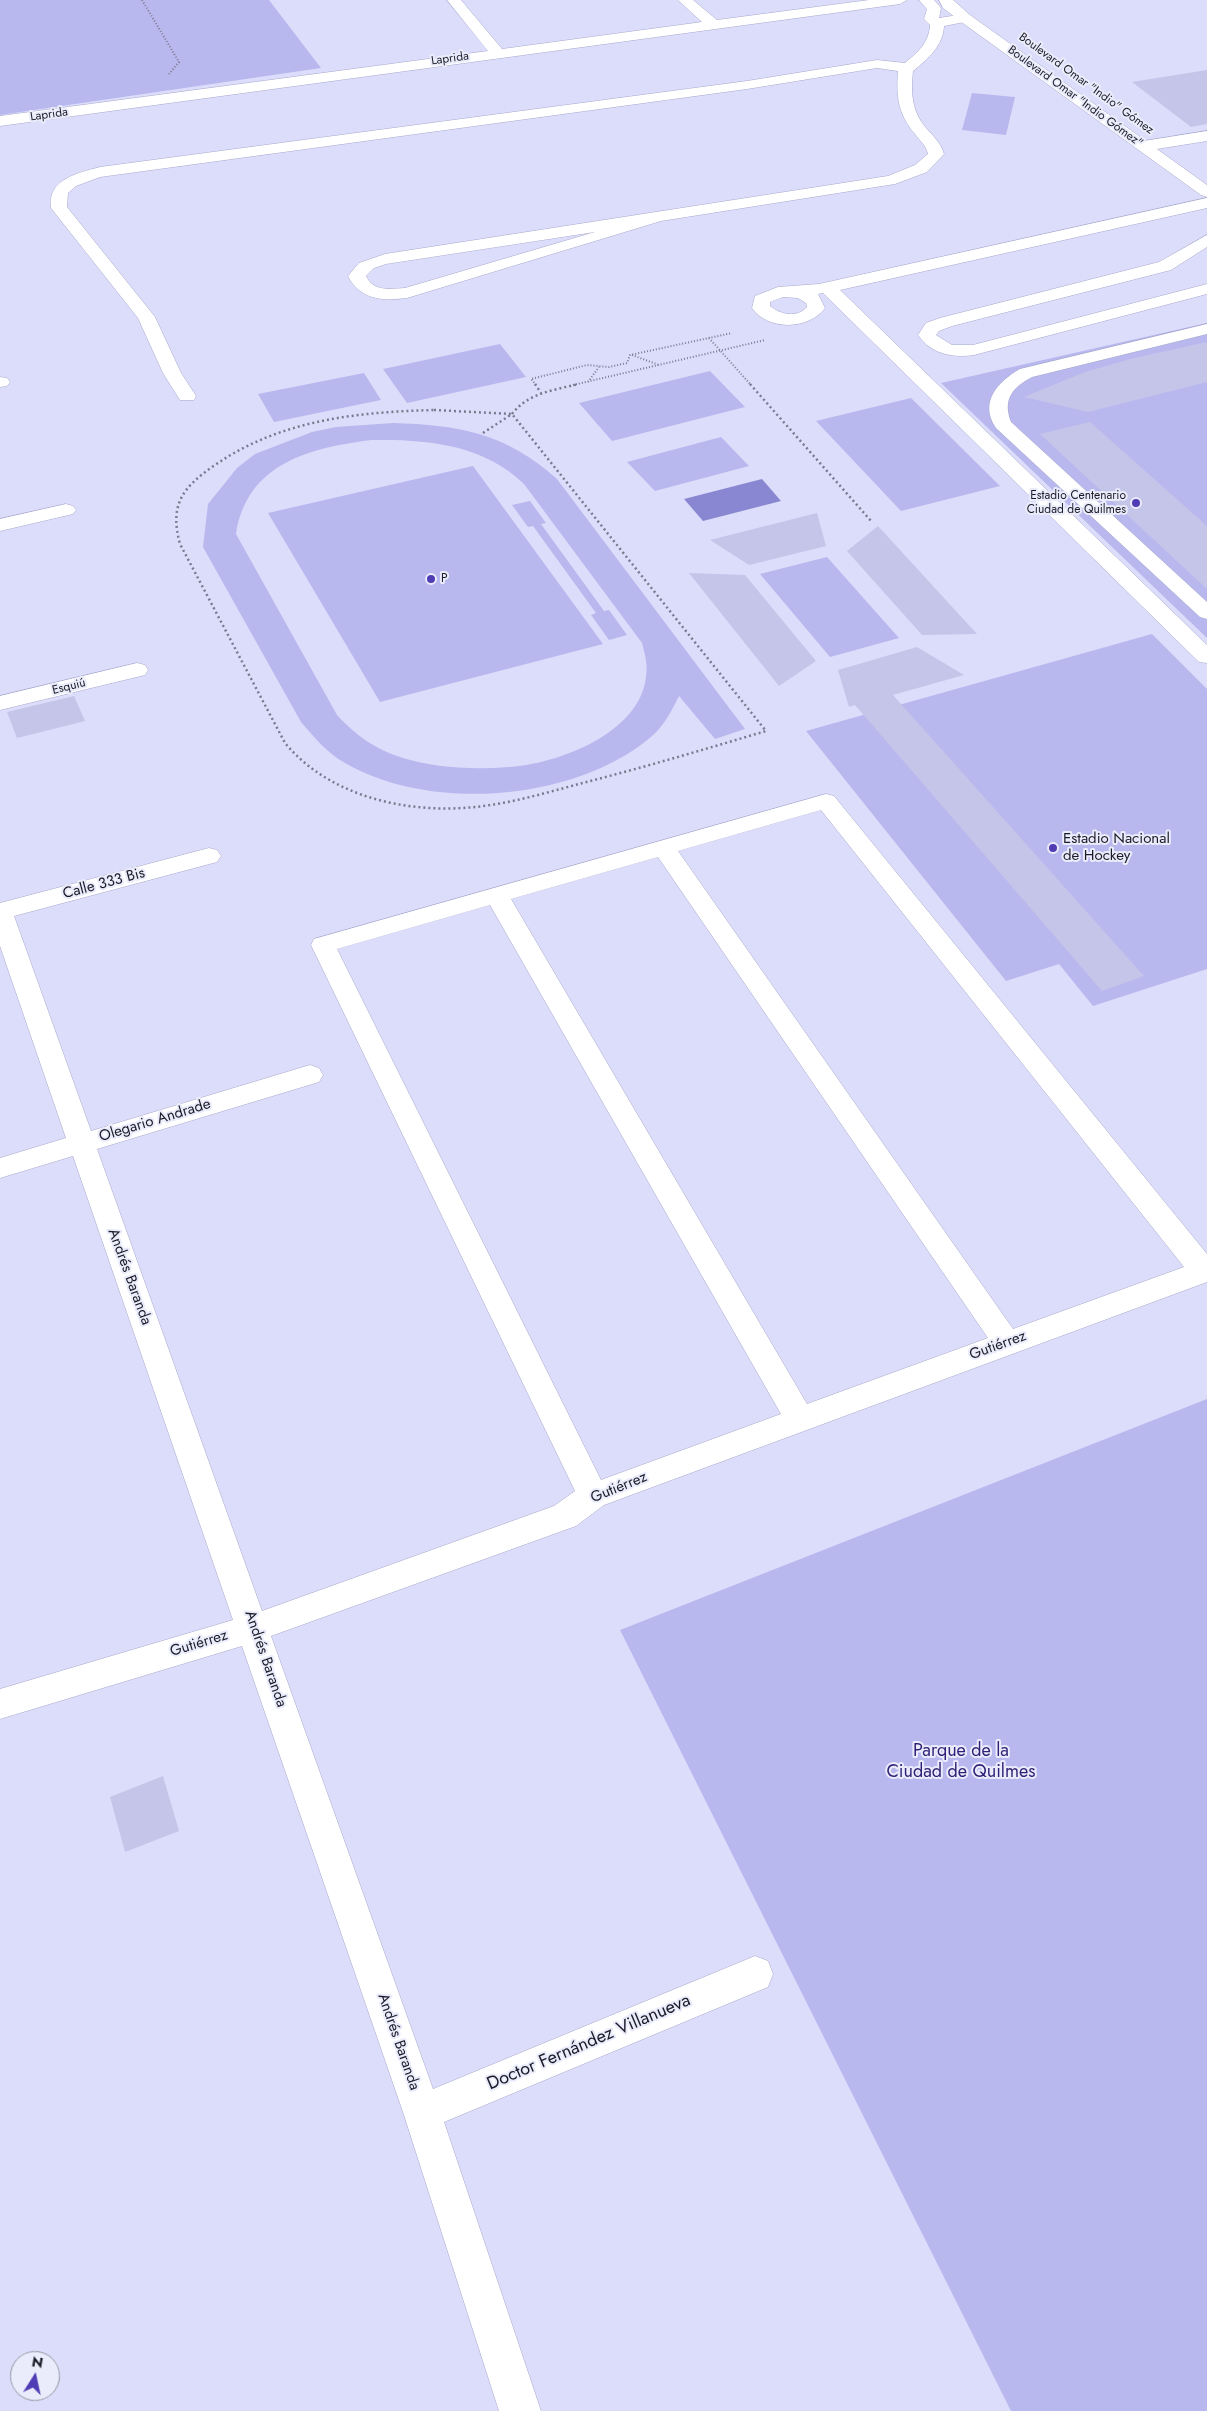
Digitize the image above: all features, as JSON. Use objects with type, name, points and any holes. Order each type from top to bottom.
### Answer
[{"type":"street","points":[[454,0],[497,53]]},
{"type":"street","points":[[685,0],[713,24]]},
{"type":"street","name":"Laprida","points":[[0,121],[900,0]]},
{"type":"street","points":[[654,219],[407,293],[394,295],[366,290],[359,283],[357,276],[360,270],[367,265],[385,259],[889,182],[911,175],[930,164],[936,154],[934,147],[919,130],[903,98],[906,69],[934,44],[937,36],[937,24],[931,18],[934,8],[926,0]]},
{"type":"street","name":"Boulevard Omar \"Indio Gómez\"","points":[[946,0],[948,6],[1207,192]]},
{"type":"street","points":[[937,24],[947,20],[965,18]]},
{"type":"street","points":[[187,396],[172,373],[146,317],[59,208],[70,194],[100,172],[737,86],[877,64],[897,65],[906,69]]},
{"type":"street","name":"Boulevard Omar \"Indio\" Gómez","points":[[1152,131],[1184,154]]},
{"type":"street","points":[[1144,146],[1207,136]]},
{"type":"street","points":[[1207,203],[830,291],[816,304],[814,312],[802,318],[777,318],[761,308],[761,300],[771,294],[830,291],[1207,212]]},
{"type":"street","points":[[1207,240],[1165,266],[946,322],[932,327],[927,335],[933,344],[947,350],[961,352],[974,350],[1207,289]]},
{"type":"street","points":[[830,291],[1207,657]]},
{"type":"street","points":[[794,292],[809,296],[816,304]]},
{"type":"street","points":[[1207,329],[1026,373],[1012,380],[1003,391],[998,401],[997,412],[1003,424],[1207,613]]},
{"type":"street","points":[[0,525],[66,510]]},
{"type":"street","name":"Esquiú","points":[[0,703],[137,670]]},
{"type":"street","points":[[593,1496],[323,945],[826,801],[1205,1271]]},
{"type":"street","points":[[664,848],[1007,1343]]},
{"type":"street","name":"Calle 333 Bis","points":[[0,911],[209,856]]},
{"type":"street","points":[[497,896],[800,1419]]},
{"type":"street","name":"Andrés Baranda","points":[[0,911],[254,1628],[422,2112],[520,2411]]},
{"type":"street","name":"Olegario Andrade","points":[[0,1168],[310,1074]]},
{"type":"street","name":"Gutiérrez","points":[[0,1704],[254,1628],[565,1516],[593,1496],[1205,1271]]},
{"type":"street","name":"Doctor Fernández Villanueva","points":[[422,2112],[755,1974]]},
{"type":"path","points":[[142,0],[178,62],[177,68],[163,76]]},
{"type":"path","points":[[483,433],[512,414],[519,405],[541,393],[799,332],[806,326],[802,318]]},
{"type":"path","points":[[630,355],[732,333]]},
{"type":"path","points":[[709,338],[722,350],[872,522]]},
{"type":"path","points":[[630,355],[659,365]]},
{"type":"path","points":[[541,393],[531,379],[588,365],[600,366],[627,363],[630,355]]},
{"type":"path","points":[[588,382],[600,366]]},
{"type":"path","points":[[428,410],[512,414],[766,732],[579,784],[466,808],[433,809],[394,802],[350,790],[323,777],[293,755],[285,743],[180,544],[173,518],[179,498],[213,465],[244,446],[263,437],[324,420],[376,413],[428,410]]},
{"type":"green space","points":[[0,0],[269,0],[321,68],[0,115]]},
{"type":"green space","points":[[972,93],[1015,97],[1006,135],[962,130]]},
{"type":"green space","name":"Estadio Centenario Ciudad de Quilmes","points":[[1207,323],[1207,638],[941,383]]},
{"type":"green space","points":[[500,344],[526,377],[407,403],[383,369]]},
{"type":"green space","points":[[710,371],[745,407],[612,441],[579,403]]},
{"type":"green space","points":[[364,373],[381,400],[274,422],[258,394]]},
{"type":"green space","points":[[911,398],[1000,486],[901,511],[816,421]]},
{"type":"green space","points":[[393,423],[460,429],[481,434],[500,442],[538,463],[557,479],[745,729],[715,739],[679,696],[660,728],[621,758],[584,775],[545,786],[503,793],[460,794],[419,789],[380,779],[345,763],[332,754],[301,722],[203,547],[208,504],[237,468],[255,454],[312,432],[336,427]],"holes":[[[392,440],[433,443],[472,452],[491,460],[524,484],[642,643],[647,673],[640,697],[629,714],[613,729],[594,742],[550,760],[509,767],[468,768],[426,764],[390,753],[366,740],[337,715],[236,534],[242,510],[253,490],[267,475],[285,463],[326,448],[348,443]]]},
{"type":"green space","points":[[721,437],[749,466],[655,491],[627,462]]},
{"type":"green space","name":"P","points":[[473,466],[603,644],[380,702],[268,513]]},
{"type":"green space","points":[[530,501],[546,523],[541,524],[604,611],[609,610],[627,635],[609,640],[591,615],[596,613],[533,526],[528,527],[512,505]]},
{"type":"green space","points":[[827,557],[899,638],[830,657],[760,574]]},
{"type":"green space","name":"Estadio Nacional de Hockey","points":[[1152,634],[1207,689],[1207,969],[1093,1006],[1059,964],[1006,981],[806,731]]},
{"type":"green space","name":"Parque de la Ciudad de Quilmes","points":[[1207,1399],[1207,2411],[1011,2411],[620,1630]]},
{"type":"shaded area","points":[[762,479],[781,501],[703,521],[684,499]]},
{"type":"building","points":[[1207,70],[1207,124],[1191,127],[1132,82]]},
{"type":"building","points":[[1207,342],[1207,382],[1088,412],[1024,397],[1085,372],[1134,358]]},
{"type":"building","points":[[1090,422],[1207,526],[1207,589],[1040,434]]},
{"type":"building","points":[[817,513],[826,546],[749,565],[710,540]]},
{"type":"building","points":[[878,526],[977,634],[922,635],[847,551]]},
{"type":"building","points":[[689,573],[745,575],[816,661],[779,686]]},
{"type":"building","points":[[917,647],[964,675],[893,695],[1144,976],[1102,991],[855,705],[849,707],[838,670]]},
{"type":"building","points":[[74,696],[85,721],[17,738],[7,712]]},
{"type":"building","points":[[163,1776],[179,1831],[125,1852],[110,1797]]},
{"type":"place","name":"Estadio Centenario Ciudad de Quilmes","points":[[1136,503]]},
{"type":"place","name":"P","points":[[431,579]]},
{"type":"place","name":"Estadio Nacional de Hockey","points":[[1053,848]]}]
